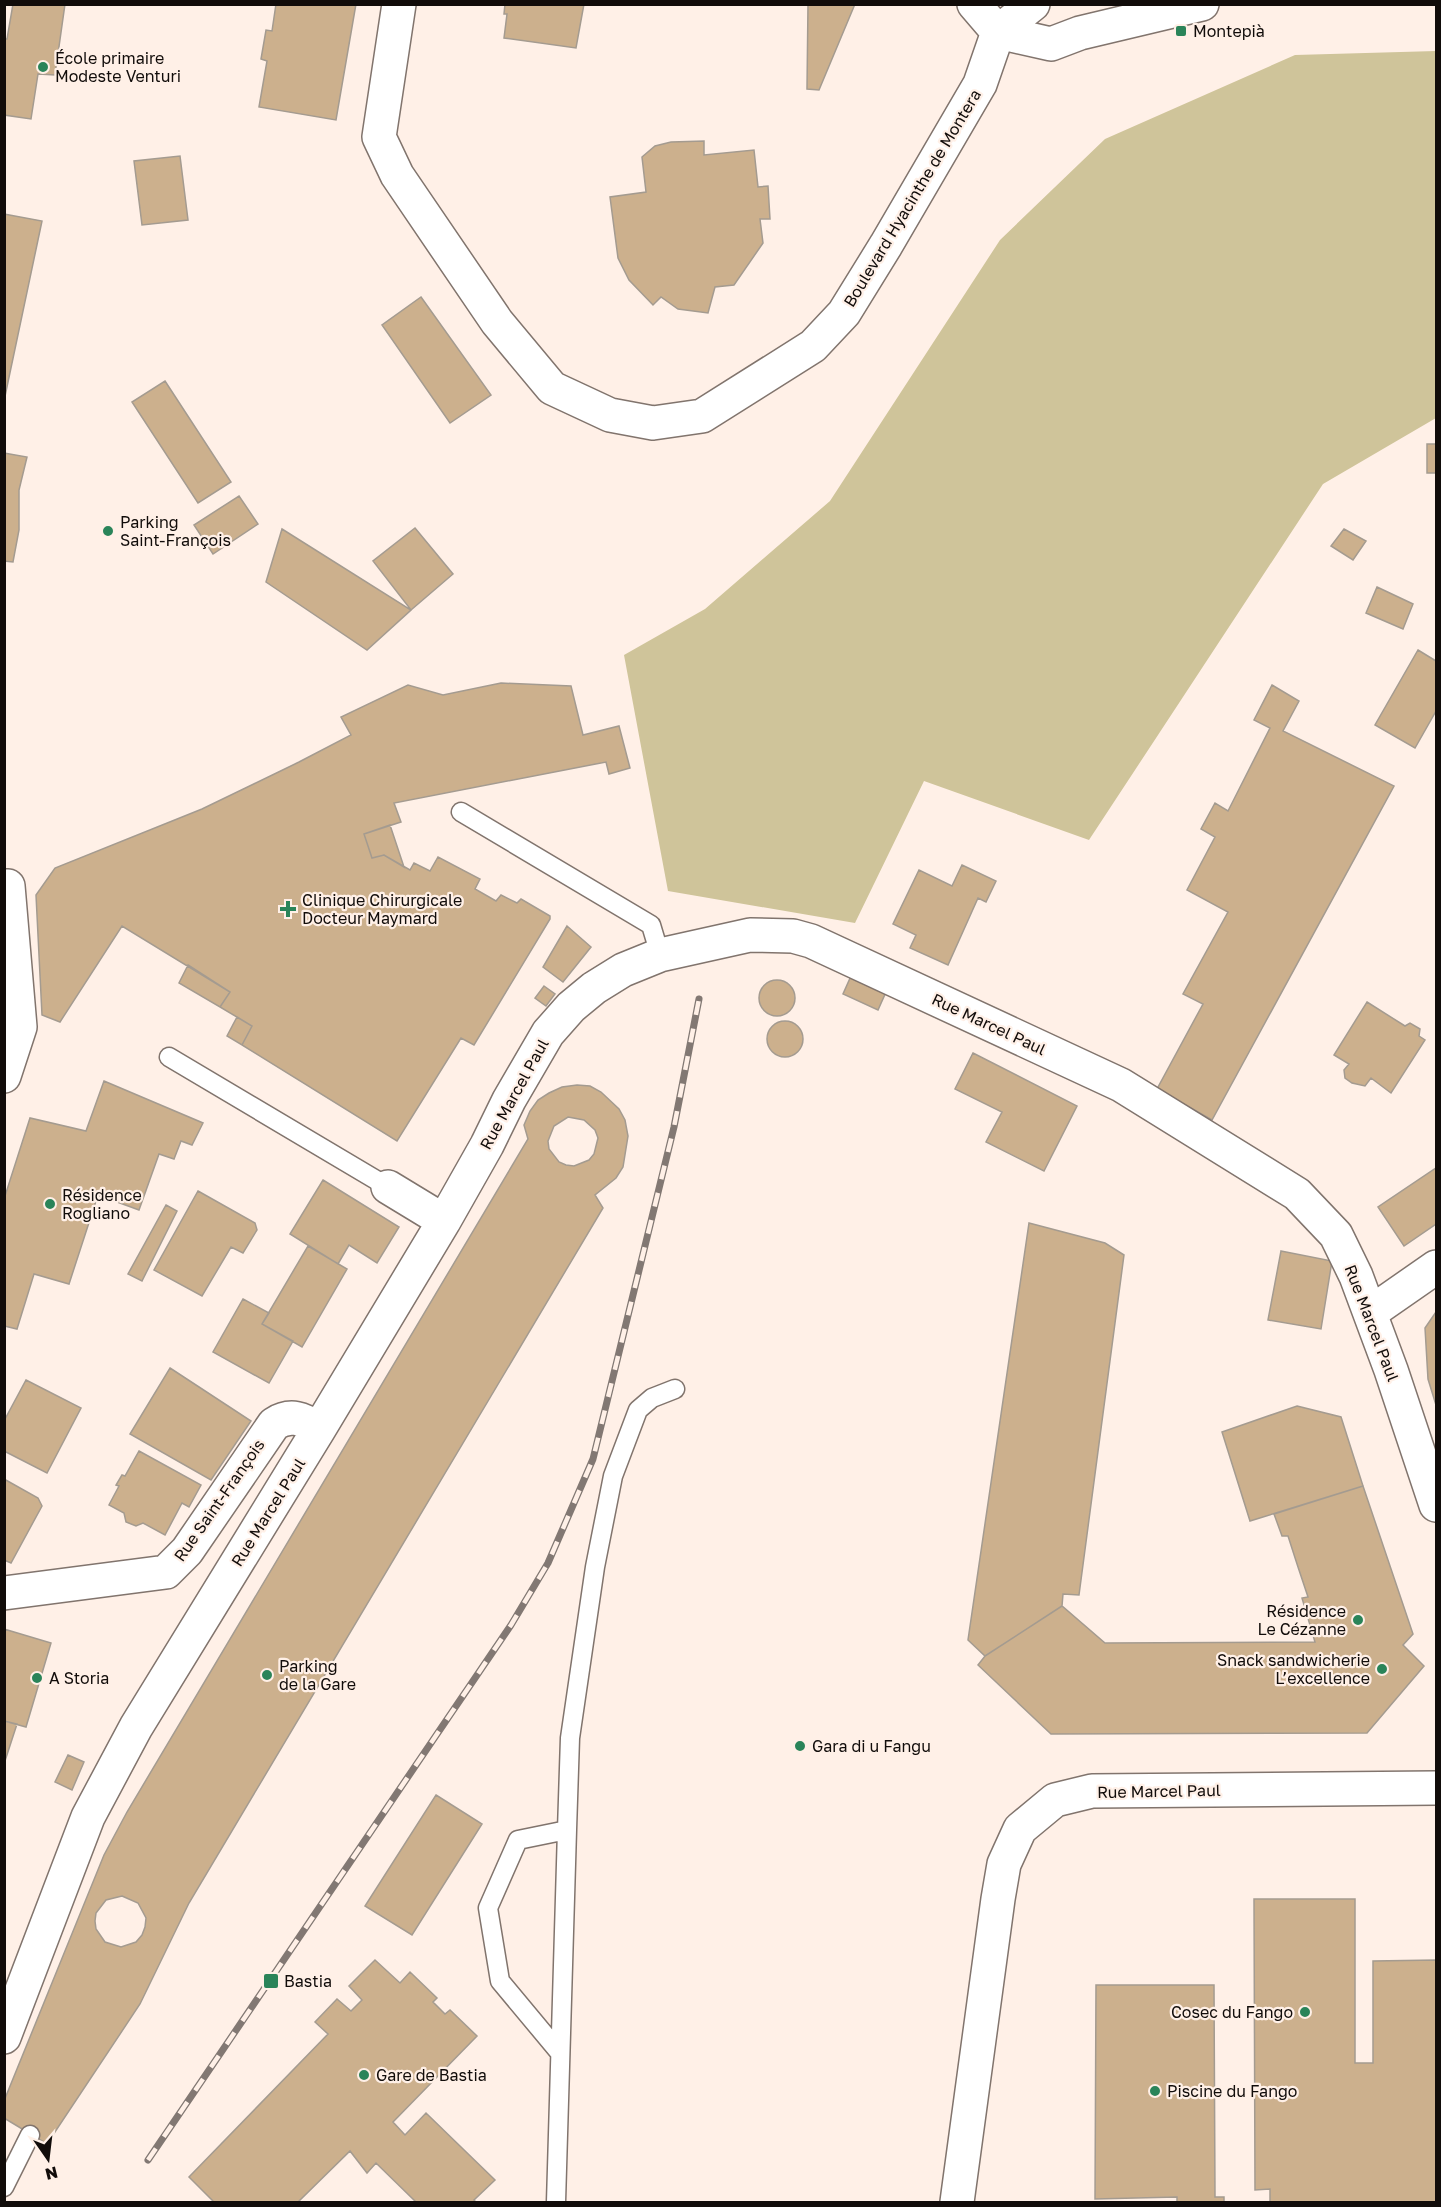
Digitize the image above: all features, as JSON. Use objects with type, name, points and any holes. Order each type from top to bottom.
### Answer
[{"type":"street","name":"Boulevard Hyacinthe de Montera","points":[[399,4],[379,137],[397,175],[497,322],[552,388],[610,415],[653,423],[702,416],[813,346],[844,313],[980,84],[998,32]]},
{"type":"street","points":[[974,4],[998,32],[1051,44],[1080,33],[1202,4]]},
{"type":"street","points":[[998,32],[1033,4]]},
{"type":"street","points":[[1109,26],[1135,4]]},
{"type":"street","points":[[4,1076],[20,1027],[8,886]]},
{"type":"street","name":"Rue Marcel Paul","points":[[4,2037],[92,1810],[136,1727],[319,1430],[444,1221],[548,1033],[571,1007],[594,988],[622,970],[660,955],[750,935],[793,936],[811,941],[1121,1085],[1297,1194],[1336,1235],[1356,1276],[1437,1505]]},
{"type":"street","points":[[388,1187],[444,1221]]},
{"type":"street","points":[[1370,1313],[1437,1267]]},
{"type":"street","name":"Rue Saint-François","points":[[4,1593],[166,1572],[187,1551],[274,1424],[281,1419],[293,1417],[303,1419],[319,1430]]},
{"type":"street","name":"Rue Marcel Paul","points":[[957,2202],[998,1899],[1004,1864],[1020,1829],[1055,1800],[1092,1791],[1437,1788]]},
{"type":"lane","points":[[461,812],[651,926],[660,955]]},
{"type":"lane","points":[[169,1057],[388,1187]]},
{"type":"lane","points":[[556,2202],[570,1738],[595,1567],[613,1476],[638,1410],[652,1398],[675,1389]]},
{"type":"lane","points":[[560,2053],[500,1981],[488,1908],[518,1840],[567,1830]]},
{"type":"lane","points":[[4,2187],[30,2135]]},
{"type":"shaded area","points":[[1436,51],[1436,418],[1323,484],[1089,840],[924,781],[855,923],[668,891],[624,655],[705,609],[830,501],[1000,240],[1105,139],[1295,55]]},
{"type":"building","points":[[13,4],[65,4],[55,75],[38,74],[31,119],[4,115],[4,39],[7,39]]},
{"type":"building","points":[[276,4],[356,4],[336,120],[259,107],[267,61],[261,59],[266,30],[272,31]]},
{"type":"building","points":[[505,4],[584,4],[576,48],[504,38],[507,14],[504,14]]},
{"type":"building","points":[[808,4],[855,4],[819,90],[807,89]]},
{"type":"building","points":[[704,141],[704,155],[754,150],[758,187],[768,186],[770,219],[760,219],[763,243],[734,285],[715,287],[708,313],[678,309],[661,297],[653,305],[629,280],[618,258],[610,197],[646,192],[642,157],[655,146],[671,142]]},
{"type":"building","points":[[180,156],[188,220],[142,225],[134,161]]},
{"type":"building","points":[[4,214],[42,221],[4,401]]},
{"type":"building","points":[[421,297],[491,395],[450,423],[382,325]]},
{"type":"building","points":[[165,381],[231,482],[198,503],[132,402]]},
{"type":"building","points":[[1427,444],[1436,444],[1436,473],[1427,473]]},
{"type":"building","points":[[4,453],[27,457],[19,490],[19,530],[13,562],[4,561]]},
{"type":"building","points":[[239,496],[258,524],[213,554],[194,525]]},
{"type":"building","points":[[415,528],[453,574],[411,610],[373,561]]},
{"type":"building","points":[[282,529],[411,610],[367,650],[266,582]]},
{"type":"building","points":[[1344,529],[1366,541],[1353,560],[1331,546]]},
{"type":"building","points":[[1377,587],[1413,604],[1403,629],[1366,613]]},
{"type":"building","points":[[1418,650],[1436,661],[1436,711],[1415,748],[1375,725]]},
{"type":"building","name":"Clinique Chirurgicale Docteur Maymard","points":[[501,683],[571,686],[583,735],[619,726],[630,768],[609,774],[606,762],[394,803],[401,822],[364,834],[372,858],[384,855],[410,870],[414,863],[430,871],[438,857],[480,879],[475,889],[496,901],[501,895],[517,903],[521,899],[550,916],[474,1045],[461,1038],[397,1141],[242,1045],[252,1026],[220,1007],[230,992],[122,926],[60,1022],[42,1015],[36,895],[55,868],[202,809],[299,762],[351,735],[341,717],[408,685],[443,695]]},
{"type":"building","points":[[1272,685],[1299,701],[1283,731],[1394,786],[1212,1120],[1157,1089],[1203,1004],[1183,994],[1228,912],[1187,890],[1215,837],[1201,829],[1215,803],[1228,811],[1270,728],[1254,720]]},
{"type":"building","points":[[390,825],[404,867],[384,855],[372,858],[364,834]]},
{"type":"building","points":[[962,865],[996,881],[986,902],[978,898],[948,965],[910,948],[916,935],[893,924],[919,870],[952,886]]},
{"type":"building","points":[[567,926],[591,947],[563,982],[543,967]]},
{"type":"building","points":[[188,965],[230,992],[220,1007],[179,983]]},
{"type":"building","points":[[851,976],[886,992],[878,1010],[843,994]]},
{"type":"building","points":[[777,980],[790,985],[795,998],[790,1011],[777,1016],[764,1011],[759,998],[764,985]]},
{"type":"building","points":[[544,986],[555,994],[546,1006],[535,998]]},
{"type":"building","points":[[1367,1002],[1405,1026],[1410,1023],[1420,1029],[1419,1036],[1425,1040],[1391,1093],[1371,1078],[1365,1086],[1352,1083],[1345,1078],[1344,1070],[1349,1064],[1334,1055]]},
{"type":"building","points":[[237,1017],[252,1026],[242,1045],[227,1036]]},
{"type":"building","points":[[785,1021],[798,1026],[803,1039],[798,1052],[785,1057],[772,1052],[767,1039],[772,1026]]},
{"type":"building","points":[[973,1053],[1077,1106],[1044,1171],[986,1142],[1002,1112],[955,1089]]},
{"type":"building","name":"Résidence Rogliano","points":[[104,1081],[203,1123],[192,1145],[181,1141],[174,1159],[159,1154],[139,1210],[98,1195],[69,1284],[34,1274],[17,1329],[4,1326],[4,1199],[30,1118],[86,1131]]},
{"type":"building","name":"Parking de la Gare","points":[[590,1086],[601,1092],[619,1109],[625,1120],[628,1136],[623,1167],[616,1178],[595,1195],[603,1208],[189,1903],[140,2004],[47,2144],[4,2118],[4,2101],[104,1855],[127,1812],[528,1139],[524,1125],[530,1111],[538,1100],[562,1087]],"holes":[[[568,1117],[584,1120],[595,1130],[598,1138],[594,1154],[589,1160],[574,1166],[559,1162],[549,1149],[548,1141],[554,1126]],[[122,1896],[138,1903],[146,1918],[142,1935],[136,1942],[121,1947],[105,1942],[96,1929],[95,1921],[96,1913],[106,1900]]]},
{"type":"building","points":[[1436,1168],[1436,1224],[1404,1246],[1378,1207]]},
{"type":"building","points":[[323,1180],[399,1227],[377,1263],[349,1245],[338,1264],[290,1234]]},
{"type":"building","points":[[198,1191],[255,1223],[257,1230],[243,1253],[231,1247],[202,1296],[154,1270]]},
{"type":"building","points":[[166,1205],[177,1211],[142,1281],[128,1274]]},
{"type":"building","points":[[1029,1223],[1105,1243],[1124,1255],[1079,1595],[1063,1594],[1062,1606],[985,1656],[968,1640]]},
{"type":"building","points":[[308,1246],[347,1269],[302,1347],[262,1324]]},
{"type":"building","points":[[1281,1251],[1332,1261],[1321,1329],[1268,1320]]},
{"type":"building","points":[[243,1299],[269,1313],[262,1324],[293,1341],[269,1383],[213,1352]]},
{"type":"building","points":[[1436,1312],[1436,1405],[1428,1379],[1425,1328]]},
{"type":"building","points":[[170,1368],[251,1421],[211,1480],[130,1434]]},
{"type":"building","points":[[26,1380],[81,1408],[47,1473],[4,1451],[4,1421]]},
{"type":"building","points":[[1297,1406],[1341,1417],[1363,1486],[1250,1521],[1222,1432]]},
{"type":"building","points":[[139,1451],[201,1485],[189,1507],[182,1503],[165,1535],[143,1523],[136,1526],[126,1522],[124,1513],[109,1505],[119,1486],[116,1485],[122,1475],[125,1476]]},
{"type":"building","points":[[4,1479],[38,1498],[42,1506],[11,1563],[4,1560]]},
{"type":"building","name":"Résidence Le Cézanne","points":[[1363,1486],[1413,1634],[1403,1645],[1424,1666],[1367,1733],[1051,1734],[978,1665],[985,1656],[1062,1606],[1105,1643],[1315,1642],[1302,1598],[1308,1597],[1288,1536],[1282,1536],[1274,1514]]},
{"type":"building","points":[[4,1629],[51,1643],[26,1727],[4,1721]]},
{"type":"building","points":[[4,1721],[17,1724],[4,1764]]},
{"type":"building","points":[[68,1755],[84,1762],[72,1790],[55,1782]]},
{"type":"building","points":[[436,1795],[482,1824],[412,1935],[365,1906]]},
{"type":"building","name":"Cosec du Fango","points":[[1254,1899],[1355,1899],[1355,2063],[1373,2063],[1373,1961],[1436,1960],[1436,2202],[1270,2202],[1270,2189],[1255,2190]]},
{"type":"building","name":"Gare de Bastia","points":[[375,1960],[400,1983],[410,1972],[437,1998],[433,2002],[445,2014],[450,2010],[477,2036],[393,2122],[405,2135],[426,2113],[495,2180],[474,2200],[476,2202],[416,2202],[376,2163],[367,2173],[350,2151],[298,2202],[214,2202],[189,2177],[328,2034],[315,2022],[337,1999],[351,2011],[362,2000],[349,1986]]},
{"type":"building","name":"Piscine du Fango","points":[[1096,1985],[1214,1985],[1215,2197],[1224,2197],[1224,2202],[1177,2202],[1177,2197],[1095,2199]]},
{"type":"railway","points":[[148,2160],[511,1625],[548,1563],[593,1459],[674,1127],[699,999]]},
{"type":"place","name":"Montepià","points":[[1181,31]]},
{"type":"place","name":"École primaire Modeste Venturi","points":[[43,67]]},
{"type":"place","name":"Parking Saint-François","points":[[108,531]]},
{"type":"place","name":"Clinique Chirurgicale Docteur Maymard","points":[[288,909]]},
{"type":"place","name":"Résidence Rogliano","points":[[50,1204]]},
{"type":"place","name":"Résidence Le Cézanne","points":[[1358,1620]]},
{"type":"place","name":"Snack sandwicherie L’excellence","points":[[1382,1669]]},
{"type":"place","name":"Parking de la Gare","points":[[267,1675]]},
{"type":"place","name":"A Storia","points":[[37,1678]]},
{"type":"place","name":"Gara di u Fangu","points":[[800,1746]]},
{"type":"place","name":"Bastia","points":[[271,1981]]},
{"type":"place","name":"Cosec du Fango","points":[[1305,2012]]},
{"type":"place","name":"Gare de Bastia","points":[[364,2075]]},
{"type":"place","name":"Piscine du Fango","points":[[1155,2091]]}]
